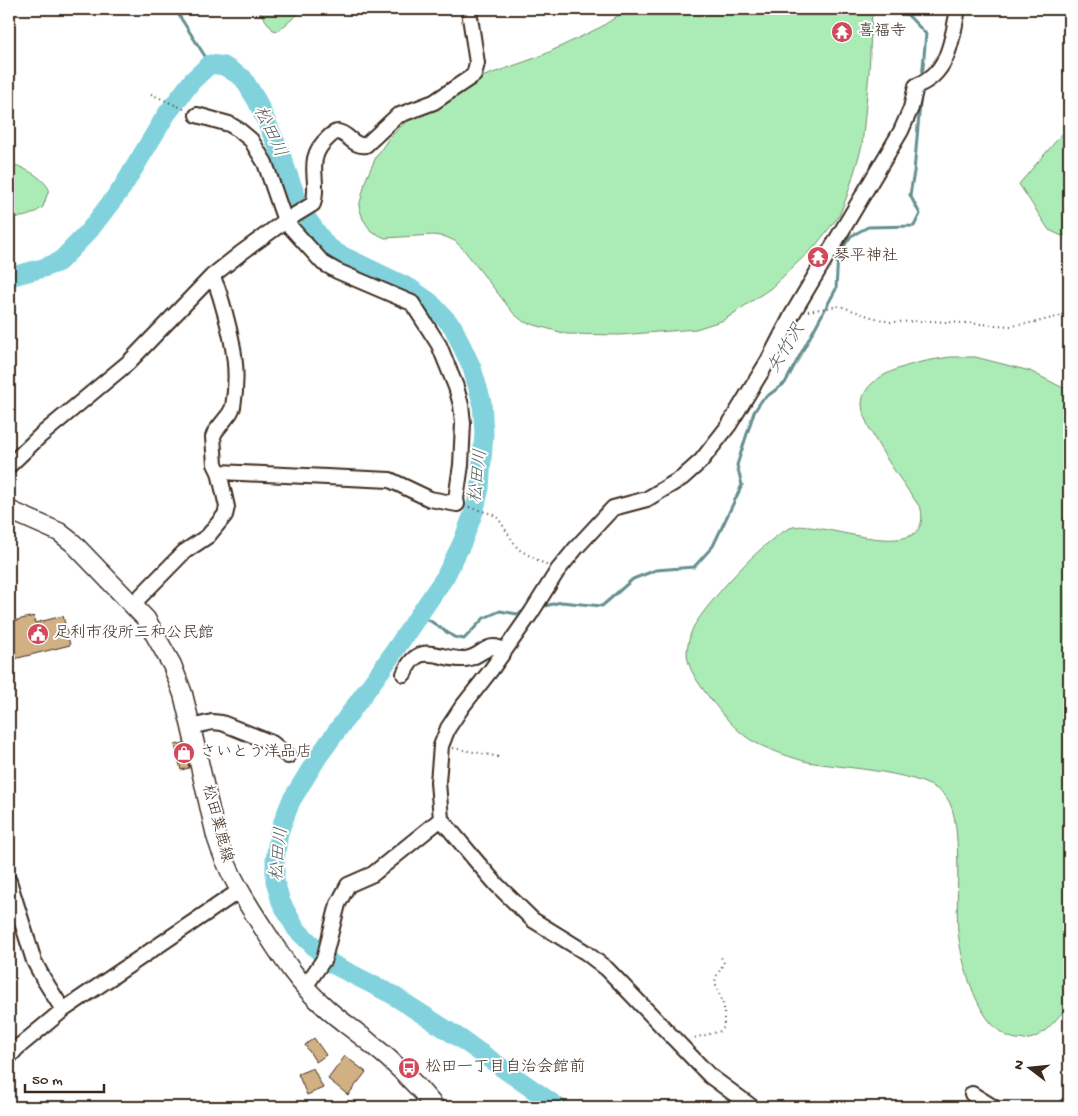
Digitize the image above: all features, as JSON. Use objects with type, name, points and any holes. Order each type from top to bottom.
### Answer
[{"type":"main road","name":"松田葉鹿線","points":[[9,510],[59,532],[73,543],[146,619],[172,665],[183,694],[216,836],[223,858],[239,890],[290,969],[305,988],[323,1006],[372,1044],[435,1107]]},
{"type":"street","points":[[752,1107],[710,1076],[607,969],[585,952],[533,920],[477,862],[440,819],[438,782],[441,748],[448,728],[531,613],[558,570],[613,508],[647,499],[682,478],[701,461],[729,425],[901,131],[911,108],[916,86],[924,83],[938,72],[944,63],[958,9]]},
{"type":"street","points":[[9,466],[40,436],[129,362],[212,276],[241,253],[314,203],[313,175],[317,152],[335,132],[340,132],[355,144],[366,145],[397,116],[434,102],[474,75],[478,63],[470,17]]},
{"type":"street","points":[[198,115],[209,120],[229,124],[251,140],[266,163],[286,221],[311,251],[331,268],[396,298],[412,303],[439,345],[456,387],[463,423],[457,504],[430,499],[390,480],[219,472]]},
{"type":"street","points":[[132,604],[184,552],[208,536],[225,515],[227,507],[219,472],[215,464],[213,437],[233,407],[236,366],[234,343],[221,297],[212,276]]},
{"type":"street","points":[[404,674],[414,658],[422,655],[433,654],[466,659],[494,646],[504,651]]},
{"type":"street","points":[[192,727],[212,722],[222,723],[272,743],[288,756]]},
{"type":"street","points":[[305,988],[324,959],[338,904],[348,885],[372,874],[440,819]]},
{"type":"street","points":[[9,881],[34,961],[63,1010]]},
{"type":"street","points":[[9,1057],[17,1048],[63,1010],[239,890]]},
{"type":"street","points":[[972,1094],[993,1107]]},
{"type":"street","points":[[1066,1107],[1069,1104]]},
{"type":"path","points":[[151,94],[198,115]]},
{"type":"path","points":[[793,313],[840,306],[890,322],[931,321],[1011,326],[1069,314]]},
{"type":"path","points":[[457,504],[492,514],[498,518],[512,542],[523,553],[558,570]]},
{"type":"path","points":[[441,748],[468,750],[500,757]]},
{"type":"path","points":[[680,1045],[692,1038],[719,1032],[724,1029],[726,1018],[724,1007],[715,982],[724,964],[724,960],[721,957]]},
{"type":"green space","points":[[257,9],[304,9],[278,31],[273,30]]},
{"type":"green space","points":[[628,9],[872,9],[869,73],[862,146],[847,196],[839,216],[816,245],[771,288],[724,320],[696,329],[619,335],[567,334],[524,322],[514,314],[455,241],[433,235],[385,238],[371,231],[363,219],[359,207],[366,179],[376,157],[389,138],[413,115],[476,79],[541,56],[601,27]]},
{"type":"green space","points":[[1069,126],[1069,234],[1062,236],[1049,230],[1019,184]]},
{"type":"green space","points":[[9,162],[41,179],[49,189],[43,207],[27,216],[9,217]]},
{"type":"green space","points":[[951,357],[975,357],[1030,371],[1069,391],[1069,1004],[1046,1030],[1029,1039],[1013,1038],[999,1030],[987,1018],[977,1001],[970,983],[958,932],[957,843],[952,809],[947,798],[937,789],[903,776],[808,762],[776,752],[751,740],[732,725],[704,691],[690,667],[687,654],[689,640],[701,615],[739,570],[782,532],[793,527],[807,527],[871,538],[892,539],[909,536],[920,527],[921,509],[876,441],[864,414],[862,403],[865,392],[873,382],[885,375],[913,364]]},
{"type":"building","name":"足利市役所三和公民館","points":[[34,616],[35,623],[63,616],[70,645],[10,660],[9,622]]},
{"type":"building","points":[[184,743],[189,768],[181,770],[175,745]]},
{"type":"building","points":[[314,1038],[326,1055],[316,1062],[305,1045]]},
{"type":"building","points":[[345,1056],[366,1072],[348,1095],[328,1079]]},
{"type":"building","points":[[313,1068],[323,1088],[307,1095],[298,1074]]},
{"type":"waterway","points":[[175,9],[210,64]]},
{"type":"waterway","name":"矢竹沢","points":[[902,9],[926,34],[922,78]]},
{"type":"waterway","name":"松田川","points":[[9,277],[59,262],[89,231],[122,188],[166,115],[192,81],[210,64],[224,66],[243,78],[257,101],[280,152],[301,210],[326,245],[337,253],[410,288],[430,302],[453,327],[472,368],[482,402],[484,433],[480,488],[475,509],[462,543],[445,577],[382,669],[318,757],[291,801],[279,832],[275,860],[275,881],[281,902],[296,929],[332,964],[391,994],[461,1039],[558,1107]]},
{"type":"waterway","name":"矢竹沢","points":[[541,607],[561,602],[602,606],[633,579],[656,570],[694,567],[713,546],[742,485],[737,465],[754,412],[762,400],[785,383],[836,289],[838,255],[851,236],[868,227],[914,226],[920,214],[910,195],[914,172],[921,92]]},
{"type":"waterway","name":"矢竹沢","points":[[420,614],[454,637],[464,639],[484,618],[500,611],[517,614],[528,610]]},
{"type":"place","name":"喜福寺","points":[[842,32]]},
{"type":"place","name":"琴平神社","points":[[818,257]]},
{"type":"place","name":"足利市役所三和公民館","points":[[38,634]]},
{"type":"place","name":"さいとう洋品店","points":[[184,753]]},
{"type":"place","name":"松田一丁目自治会館前","points":[[409,1068]]}]
